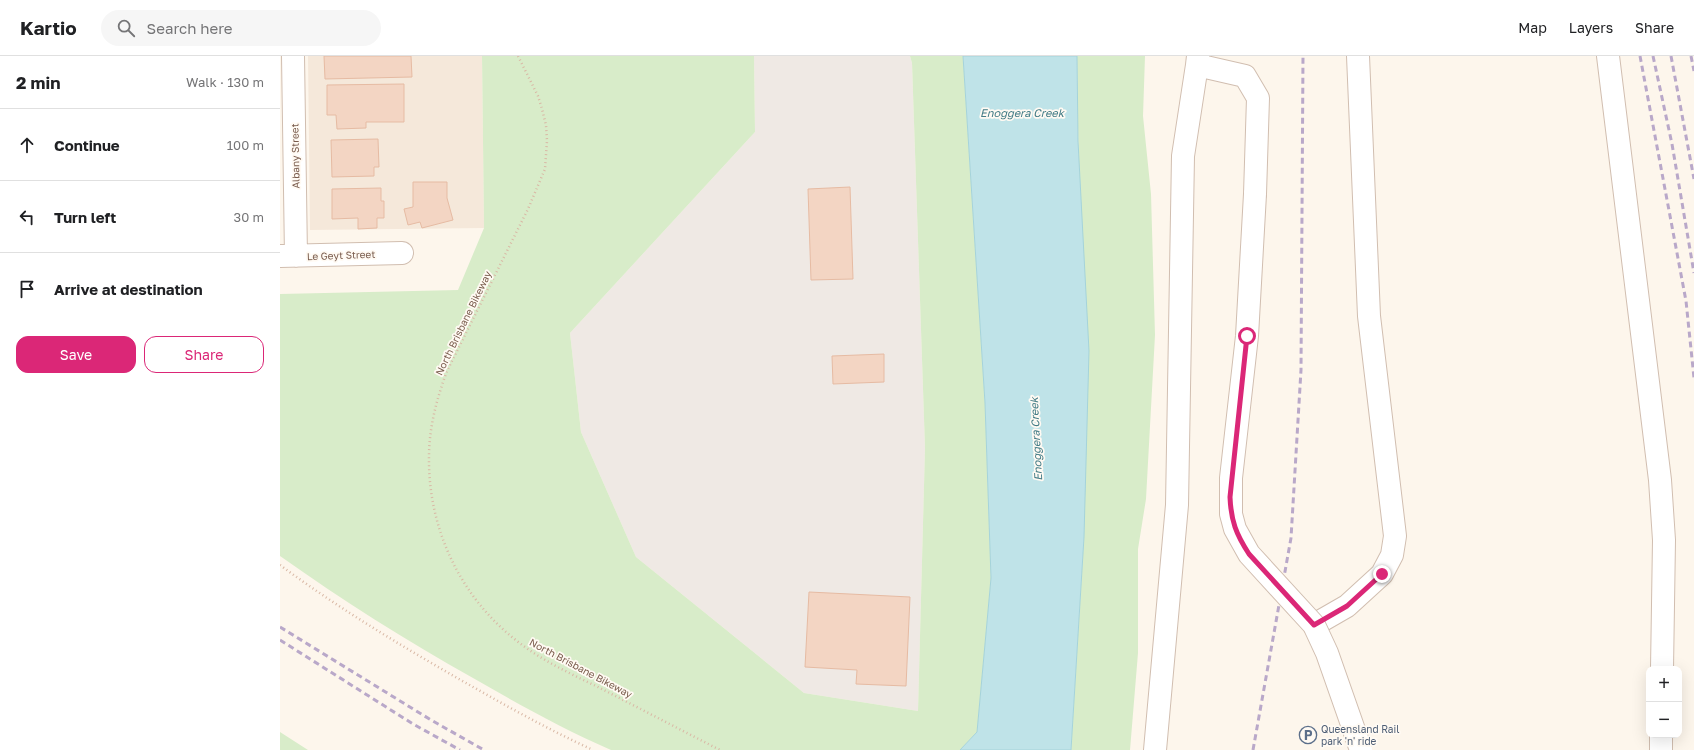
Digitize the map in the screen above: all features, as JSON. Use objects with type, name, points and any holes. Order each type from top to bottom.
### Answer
[{"type":"street","name":"Albany Street","points":[[288,256],[293,56]]},
{"type":"street","points":[[1314,625],[1347,606],[1382,574],[1392,555],[1395,536],[1368,316],[1358,56]]},
{"type":"street","points":[[1608,56],[1660,480],[1664,540],[1662,666]]},
{"type":"street","points":[[1155,750],[1177,505],[1183,156],[1198,61],[1244,76],[1258,98],[1255,194],[1247,336],[1231,478],[1231,514],[1235,529],[1249,554],[1314,625],[1327,653],[1360,750]]},
{"type":"street","name":"Le Geyt Street","points":[[288,256],[402,253]]},
{"type":"street","points":[[1661,738],[1661,750]]},
{"type":"path","name":"North Brisbane Bikeway","points":[[518,56],[538,96],[546,124],[547,141],[545,169],[528,209],[446,371],[439,394],[433,418],[428,456],[431,495],[440,534],[460,577],[473,596],[490,616],[517,641],[534,654],[720,750]]},
{"type":"path","points":[[280,565],[322,596],[409,651],[552,731],[593,750]]},
{"type":"shaded area","points":[[308,56],[482,56],[484,228],[310,230]]},
{"type":"shaded area","points":[[754,56],[910,56],[912,63],[925,448],[918,711],[804,693],[636,557],[581,432],[570,333],[755,132]]},
{"type":"green space","points":[[482,56],[754,56],[755,132],[570,333],[581,432],[636,557],[804,693],[918,711],[925,448],[912,63],[910,56],[963,56],[985,403],[991,578],[977,732],[960,750],[611,750],[541,716],[448,664],[399,635],[280,556],[280,294],[458,290],[484,228]]},
{"type":"green space","points":[[1077,56],[1145,56],[1143,116],[1151,194],[1155,335],[1146,499],[1138,549],[1138,653],[1130,750],[1071,750],[1084,537]]},
{"type":"green space","points":[[280,732],[308,750],[280,750]]},
{"type":"water","name":"Enoggera Creek","points":[[963,56],[1077,56],[1078,141],[1089,351],[1084,537],[1071,750],[960,750],[977,732],[991,578],[985,403]]},
{"type":"building","points":[[324,56],[411,56],[412,77],[325,79]]},
{"type":"building","points":[[404,84],[404,122],[366,122],[366,128],[337,129],[336,115],[327,115],[327,85]]},
{"type":"building","points":[[378,139],[379,167],[374,167],[374,176],[332,177],[331,140]]},
{"type":"building","points":[[413,182],[447,182],[447,198],[453,220],[422,228],[420,222],[408,225],[404,209],[413,207]]},
{"type":"building","points":[[850,187],[853,279],[811,280],[808,189]]},
{"type":"building","points":[[381,188],[381,201],[384,201],[384,218],[377,218],[377,228],[358,229],[358,218],[332,219],[332,189]]},
{"type":"building","points":[[884,354],[884,382],[833,384],[832,356]]},
{"type":"building","points":[[809,592],[910,597],[906,686],[856,684],[857,670],[805,667]]},
{"type":"railway","points":[[1253,750],[1291,538],[1301,370],[1303,56]]},
{"type":"railway","points":[[1640,56],[1686,301],[1694,378]]},
{"type":"railway","points":[[1653,56],[1672,144],[1694,273]]},
{"type":"railway","points":[[1671,56],[1694,179]]},
{"type":"railway","points":[[1691,56],[1694,71]]},
{"type":"railway","points":[[280,627],[431,720],[484,750]]},
{"type":"railway","points":[[280,640],[413,724],[460,750]]},
{"type":"place","name":"Queensland Rail park 'n' ride","points":[[1308,735]]},
{"type":"route","points":[[1247,336],[1230,497],[1231,514],[1235,529],[1242,543],[1249,554],[1314,625],[1347,606],[1382,574]]}]
